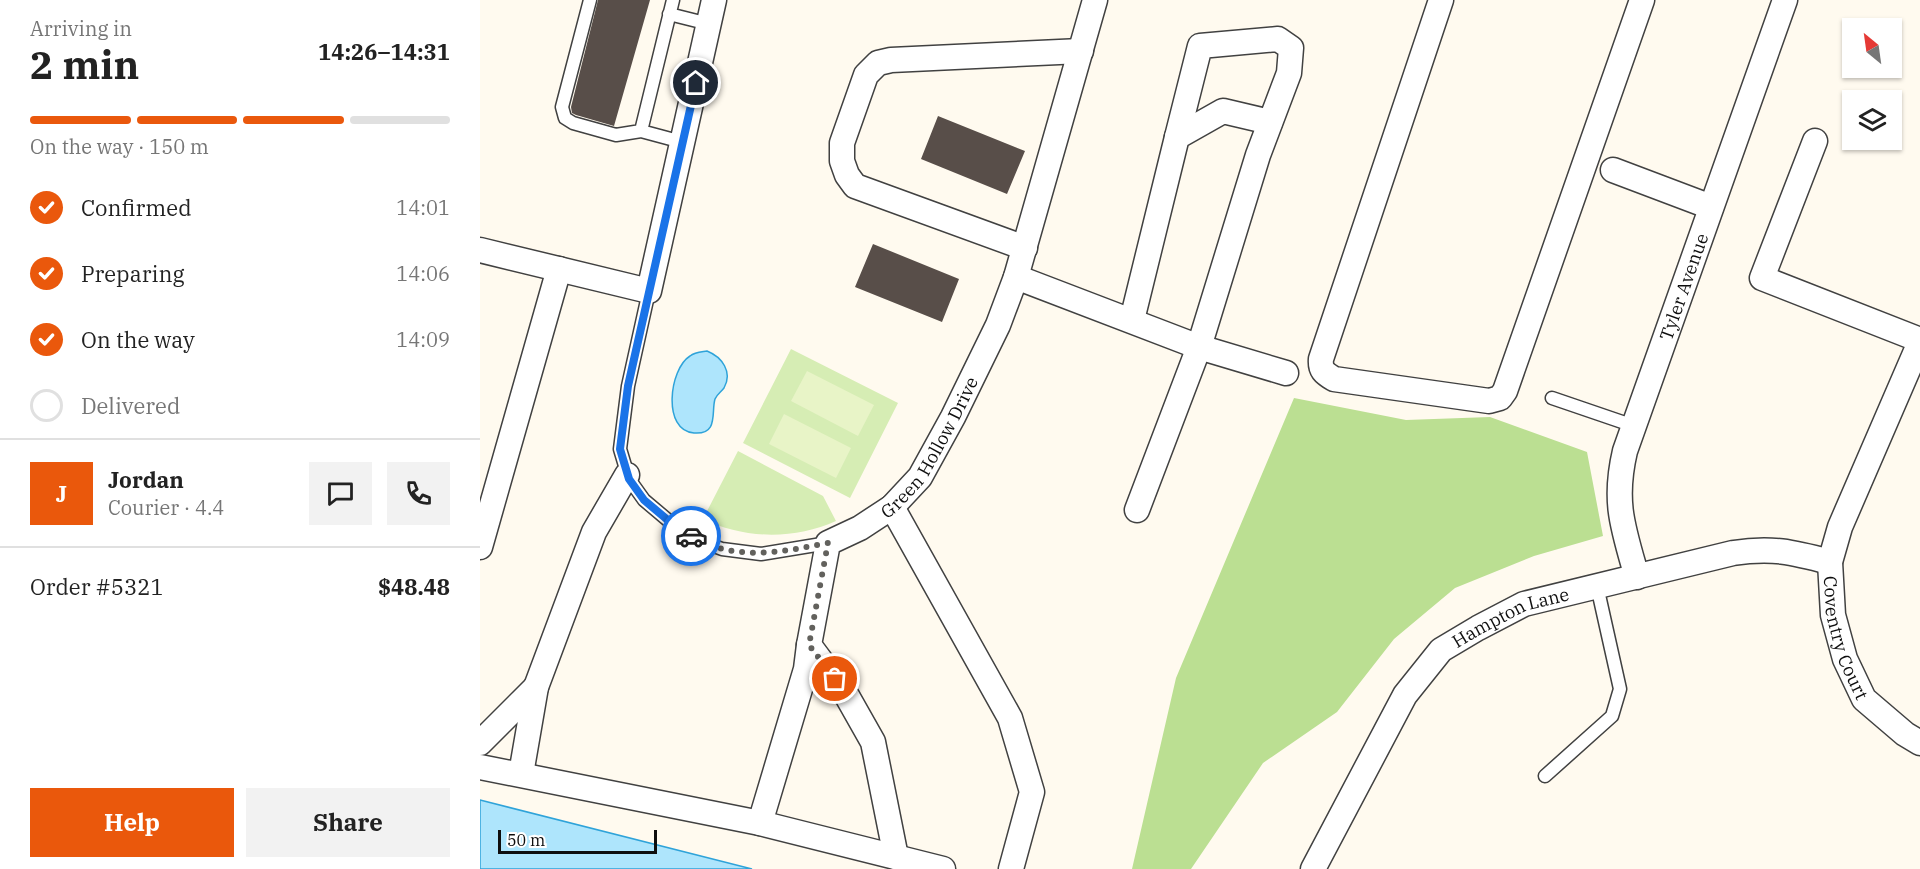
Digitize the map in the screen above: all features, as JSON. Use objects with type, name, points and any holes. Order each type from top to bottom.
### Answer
[{"type":"street","points":[[480,250],[649,291],[714,0]]},
{"type":"street","name":"Green Hollow Drive","points":[[828,543],[860,528],[892,507],[920,477],[953,417],[998,325],[1016,278],[1095,0]]},
{"type":"street","points":[[1441,0],[1321,358],[1320,367],[1324,374],[1334,379],[1489,401],[1500,398],[1505,391],[1642,0]]},
{"type":"street","name":"Tyler Avenue","points":[[1637,577],[1621,517],[1618,492],[1622,466],[1634,426],[1785,0]]},
{"type":"street","points":[[1132,320],[1200,46],[1278,39],[1290,48],[1289,73],[1258,155],[1199,347],[1137,510]]},
{"type":"street","points":[[1024,248],[855,186],[847,175],[842,161],[842,143],[866,75],[878,63],[891,60],[1080,51]]},
{"type":"street","points":[[1177,137],[1223,111],[1270,122]]},
{"type":"street","points":[[1815,141],[1762,279],[1920,341]]},
{"type":"street","points":[[1613,170],[1711,207]]},
{"type":"street","points":[[480,547],[559,269]]},
{"type":"street","points":[[1016,278],[1199,347],[1286,373]]},
{"type":"street","name":"Coventry Court","points":[[1920,341],[1840,527],[1830,562],[1833,615],[1845,658],[1864,699],[1905,734],[1920,743]]},
{"type":"street","points":[[521,774],[536,687],[594,532],[627,475]]},
{"type":"street","points":[[892,507],[1011,718],[1032,792],[1011,869]]},
{"type":"street","points":[[760,823],[806,669],[828,543]]},
{"type":"street","name":"Hampton Lane","points":[[1312,869],[1404,695],[1441,650],[1478,628],[1524,604],[1733,553],[1758,549],[1784,550],[1830,562]]},
{"type":"street","points":[[809,645],[847,696],[873,742],[897,857]]},
{"type":"street","points":[[480,743],[536,687]]},
{"type":"street","points":[[480,767],[760,823],[943,869]]},
{"type":"lane","points":[[590,0],[562,107],[565,118],[573,123],[616,135],[642,131],[682,142]]},
{"type":"lane","points":[[642,131],[673,0]]},
{"type":"lane","points":[[669,14],[709,24]]},
{"type":"lane","points":[[649,291],[628,386],[620,449],[627,475],[644,500],[676,527],[698,540],[722,549],[761,554],[828,543]]},
{"type":"lane","points":[[1552,398],[1634,426]]},
{"type":"lane","points":[[1545,776],[1612,716],[1620,689],[1598,586]]},
{"type":"green space","points":[[791,349],[898,403],[850,498],[743,443]]},
{"type":"green space","points":[[807,371],[874,405],[858,436],[791,401]]},
{"type":"green space","points":[[1294,398],[1406,420],[1490,417],[1587,452],[1603,536],[1534,556],[1455,588],[1394,639],[1337,712],[1263,763],[1191,869],[1132,869],[1176,678]]},
{"type":"green space","points":[[784,414],[851,448],[836,478],[769,444]]},
{"type":"green space","points":[[738,451],[823,496],[836,521],[803,532],[769,535],[735,530],[703,519]]},
{"type":"water","points":[[707,351],[725,366],[727,376],[724,388],[715,399],[711,427],[702,433],[694,433],[684,430],[677,422],[672,399],[674,386],[677,373],[683,363],[694,354]]},
{"type":"water","points":[[480,800],[752,869],[480,869]]},
{"type":"building","points":[[598,0],[650,0],[614,126],[576,115],[572,113],[571,107]]},
{"type":"building","points":[[938,116],[1025,151],[1007,194],[921,159]]},
{"type":"building","points":[[873,244],[959,279],[942,322],[855,287]]},
{"type":"way so far","points":[[691,536],[722,549],[761,554],[828,543],[809,645],[835,679]]},
{"type":"route","points":[[691,536],[676,527],[644,500],[629,479],[620,449],[628,386],[696,83]]}]
